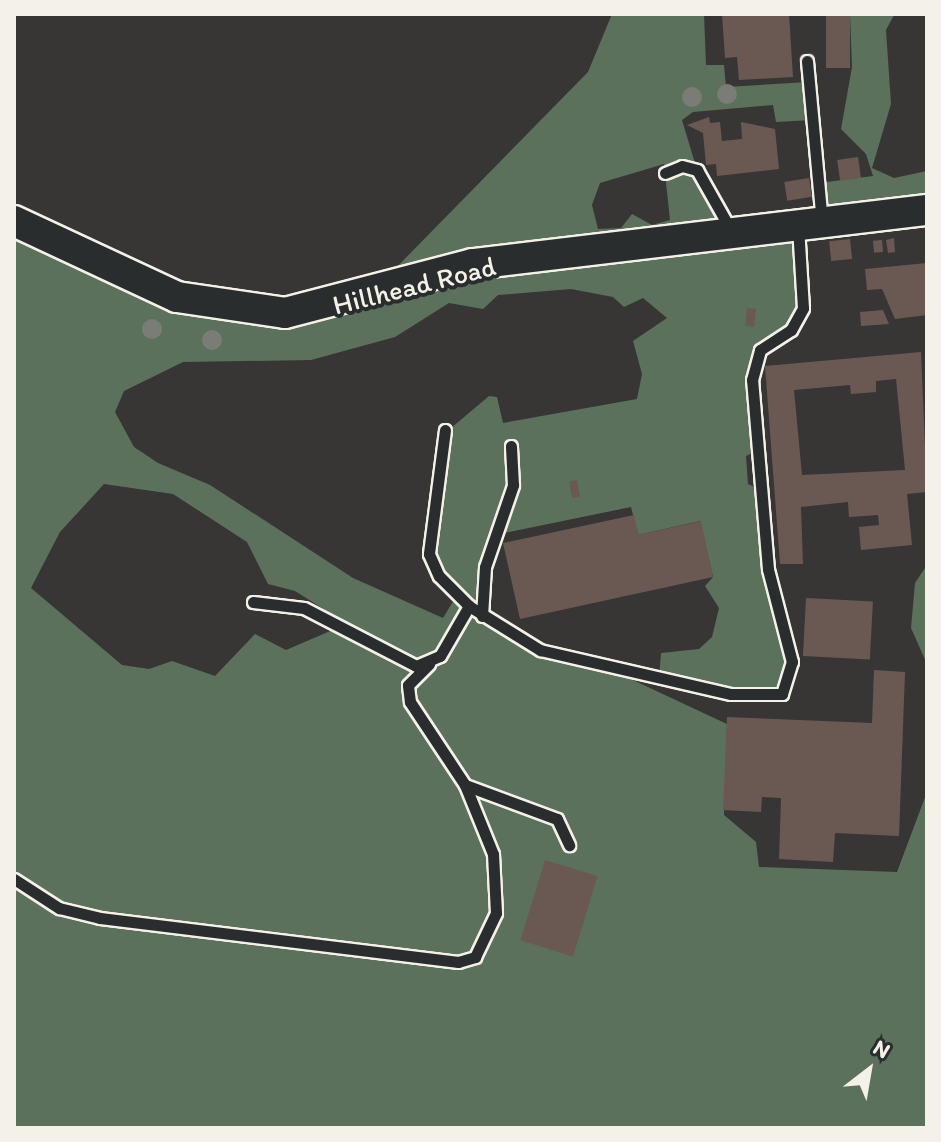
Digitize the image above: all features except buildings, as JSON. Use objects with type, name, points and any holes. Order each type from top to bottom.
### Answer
[{"type":"street","name":"Hillhead Road","points":[[14,221],[150,288],[214,308],[267,313],[324,308],[473,264],[734,236],[927,210]]},
{"type":"lane","points":[[445,430],[429,554],[439,576],[482,616],[540,650],[752,697],[775,698],[788,689],[792,662],[768,569],[752,380],[760,350],[791,330],[803,308],[810,225],[807,61]]},
{"type":"lane","points":[[665,173],[682,166],[697,170],[734,236]]},
{"type":"lane","points":[[482,616],[485,567],[513,485],[511,446]]},
{"type":"lane","points":[[253,602],[304,608],[393,660],[429,664]]},
{"type":"lane","points":[[14,879],[59,908],[100,918],[467,960],[487,944],[497,900],[489,838],[465,785],[407,694],[469,606]]},
{"type":"lane","points":[[465,785],[557,819],[569,845]]},
{"type":"green space","points":[[612,14],[704,14],[706,65],[724,65],[726,87],[808,82],[812,120],[776,122],[773,105],[693,112],[682,120],[697,170],[734,235],[386,278],[588,72]],"holes":[[[664,164],[670,220],[652,225],[632,214],[621,228],[598,229],[592,205],[600,183]]]},
{"type":"green space","points":[[850,14],[905,14],[894,15],[886,30],[891,104],[872,168],[894,178],[927,171],[927,209],[823,222],[819,183],[873,176],[866,154],[841,129],[852,67]]},
{"type":"green space","points":[[14,222],[197,304],[385,292],[798,227],[800,317],[756,356],[757,451],[746,456],[748,484],[761,490],[766,556],[792,662],[775,698],[659,678],[661,653],[699,649],[712,637],[719,608],[705,586],[713,577],[700,521],[638,535],[631,507],[494,535],[482,598],[470,606],[519,642],[620,674],[727,724],[724,815],[756,842],[759,867],[897,872],[927,792],[927,1128],[14,1128]],"holes":[[[571,289],[613,297],[624,307],[643,298],[667,318],[633,341],[642,374],[637,399],[503,423],[497,397],[489,396],[444,434],[432,565],[457,595],[443,618],[353,578],[210,485],[158,463],[134,447],[115,412],[124,391],[183,362],[311,360],[395,337],[449,303],[483,309],[498,295]],[[104,484],[173,494],[247,542],[268,584],[295,591],[362,633],[335,629],[286,650],[255,634],[215,676],[172,661],[149,669],[122,665],[31,588],[60,532]]]},
{"type":"green space","points":[[927,565],[927,664],[911,628],[915,583]]}]
